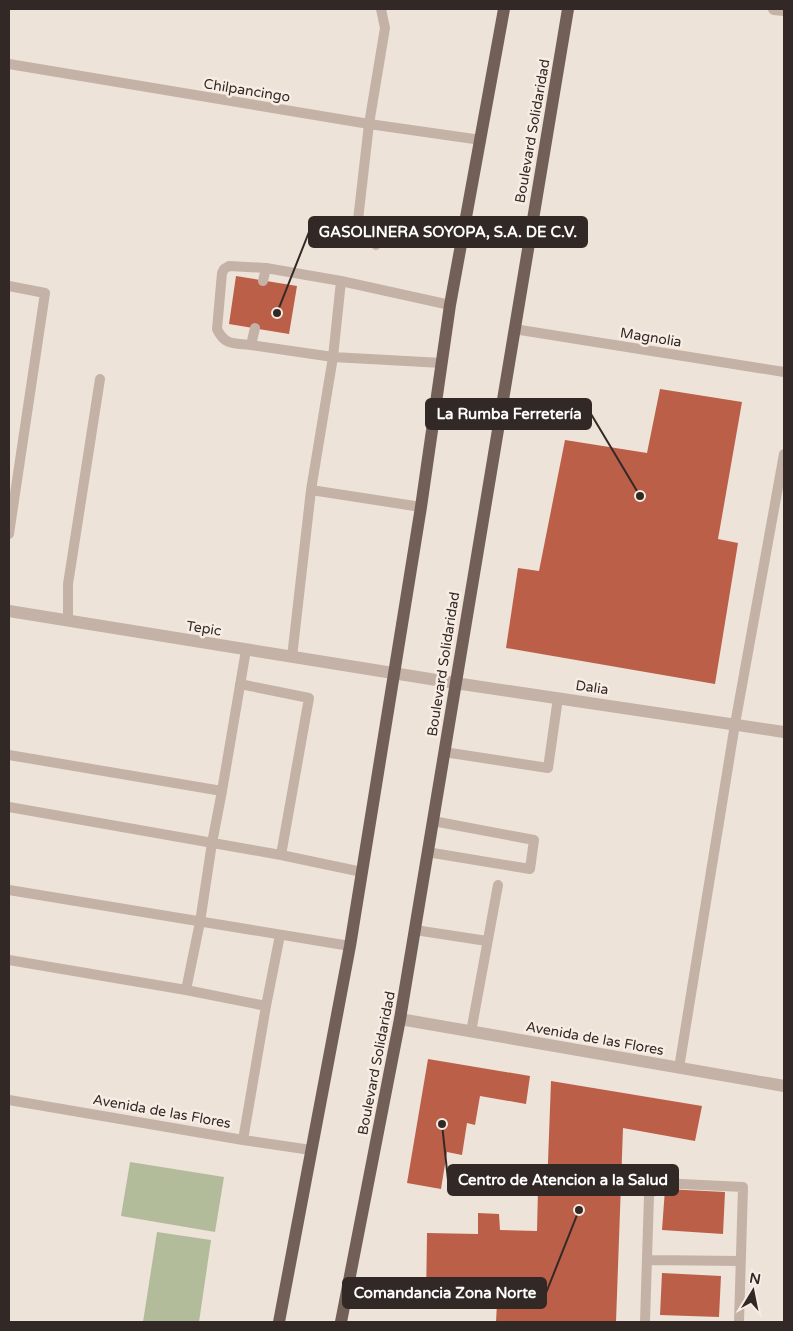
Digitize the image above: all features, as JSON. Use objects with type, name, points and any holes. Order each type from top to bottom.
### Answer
[{"type":"main road","points":[[278,1322],[350,946],[421,507],[450,305],[504,9]]},
{"type":"main road","name":"Boulevard Solidaridad","points":[[341,1322],[400,1019],[568,9]]},
{"type":"street","points":[[774,9],[784,10]]},
{"type":"street","name":"Tepic","points":[[9,611],[395,673]]},
{"type":"street","name":"Dalia","points":[[395,673],[784,732]]},
{"type":"street","name":"Avenida de las Flores","points":[[400,1019],[784,1086]]},
{"type":"lane","points":[[376,245],[358,220],[369,124],[385,28],[381,9]]},
{"type":"lane","name":"Chilpancingo","points":[[9,64],[369,124],[481,140]]},
{"type":"lane","points":[[442,363],[333,356],[228,342],[221,337],[217,329],[222,273],[229,266],[266,268],[341,281],[450,305]]},
{"type":"lane","points":[[263,281],[266,268]]},
{"type":"lane","points":[[292,657],[311,490],[333,356],[341,281]]},
{"type":"lane","points":[[9,286],[45,293],[9,534]]},
{"type":"lane","points":[[251,345],[255,328]]},
{"type":"lane","name":"Magnolia","points":[[514,329],[784,372]]},
{"type":"lane","points":[[68,620],[68,584],[100,379]]},
{"type":"lane","points":[[679,1068],[735,724],[784,454]]},
{"type":"lane","points":[[311,490],[421,507]]},
{"type":"lane","points":[[186,990],[200,922],[246,650]]},
{"type":"lane","points":[[240,684],[309,698],[281,855]]},
{"type":"lane","points":[[444,752],[548,768],[558,698]]},
{"type":"lane","points":[[9,755],[222,791]]},
{"type":"lane","points":[[9,807],[281,855],[362,872]]},
{"type":"lane","points":[[427,852],[530,869],[534,840],[432,820]]},
{"type":"lane","points":[[471,1032],[498,885]]},
{"type":"lane","points":[[9,890],[350,946]]},
{"type":"lane","points":[[415,930],[487,941]]},
{"type":"lane","points":[[243,1140],[280,935]]},
{"type":"lane","points":[[9,960],[186,990],[266,1006]]},
{"type":"lane","name":"Avenida de las Flores","points":[[9,1100],[311,1150]]},
{"type":"lane","points":[[646,1322],[650,1194],[661,1183],[743,1187],[739,1322]]},
{"type":"lane","points":[[647,1260],[741,1261]]},
{"type":"green space","points":[[130,1162],[224,1177],[215,1232],[121,1216]]},
{"type":"green space","points":[[157,1232],[211,1240],[199,1322],[143,1322]]},
{"type":"building","points":[[236,276],[297,286],[289,334],[229,324]]},
{"type":"building","points":[[660,389],[742,402],[718,539],[738,543],[715,684],[506,648],[518,568],[539,571],[565,440],[647,453]]},
{"type":"building","points":[[428,1059],[530,1076],[526,1104],[480,1096],[475,1125],[467,1123],[462,1155],[447,1152],[441,1189],[407,1183]]},
{"type":"building","points":[[551,1081],[702,1106],[695,1141],[623,1128],[616,1322],[496,1322],[497,1303],[426,1301],[427,1233],[478,1234],[478,1213],[499,1214],[500,1230],[537,1231],[538,1189],[547,1189]]},
{"type":"building","points":[[665,1189],[725,1192],[723,1234],[662,1230]]},
{"type":"building","points":[[662,1273],[721,1276],[719,1317],[660,1315]]},
{"type":"place","name":"GASOLINERA SOYOPA, S.A. DE C.V.","points":[[277,313]]},
{"type":"place","name":"La Rumba Ferretería","points":[[640,496]]},
{"type":"place","name":"Centro de Atencion a la Salud","points":[[442,1124]]},
{"type":"place","name":"Comandancia Zona Norte","points":[[579,1210]]}]
